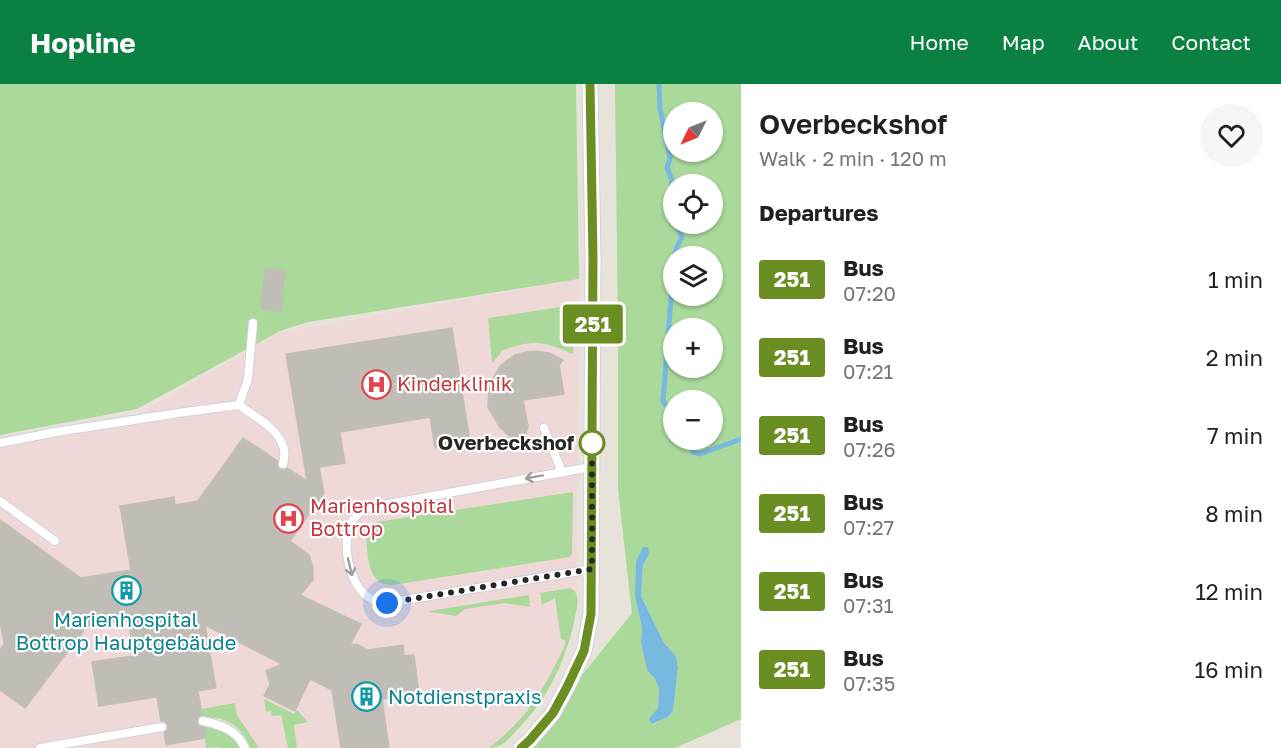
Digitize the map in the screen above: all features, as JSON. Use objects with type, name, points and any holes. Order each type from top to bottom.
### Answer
[{"type":"street","points":[[521,748],[553,713],[567,687],[584,651],[591,614],[593,258],[590,84]]},
{"type":"lane","points":[[239,405],[248,379],[253,323]]},
{"type":"lane","points":[[0,443],[56,432],[239,405],[271,428],[278,437],[284,450],[283,464]]},
{"type":"lane","points":[[544,428],[562,472]]},
{"type":"lane","points":[[591,467],[366,508],[353,520],[346,542],[346,550],[352,576],[358,587],[374,601],[387,603],[592,569]]},
{"type":"lane","points":[[0,501],[55,541]]},
{"type":"lane","points":[[203,721],[222,725],[235,734],[245,748]]},
{"type":"lane","points":[[40,748],[162,727]]},
{"type":"shaded area","name":"Marienhospital Bottrop","points":[[579,279],[577,598],[565,645],[549,680],[521,720],[501,739],[489,748],[0,748],[0,437],[137,414],[280,333]]},
{"type":"green space","points":[[0,84],[576,84],[579,279],[308,322],[280,331],[137,409],[0,435]]},
{"type":"green space","points":[[615,84],[741,84],[741,719],[675,748],[533,748],[564,710],[583,674],[632,613],[618,489]],"holes":[[[647,547],[649,554],[643,565],[641,596],[664,643],[676,656],[678,668],[673,711],[668,717],[653,724],[658,708],[659,689],[655,679],[647,670],[635,596]]]},
{"type":"green space","points":[[574,305],[573,354],[553,346],[531,343],[502,350],[492,363],[488,318]]},
{"type":"green space","points":[[573,492],[572,553],[570,557],[393,585],[380,582],[372,573],[367,539],[377,522]]},
{"type":"green space","points":[[570,588],[576,593],[577,608],[570,638],[553,681],[527,719],[510,737],[501,745],[489,748],[515,725],[534,701],[565,645],[565,640],[561,639],[555,598],[542,605],[540,593]]},
{"type":"green space","points":[[529,595],[530,607],[504,603],[465,609],[456,616],[430,612],[430,611]]},
{"type":"green space","points":[[264,699],[294,714],[297,710],[308,722],[294,725],[297,748],[288,748],[281,715],[272,716],[271,711],[266,712]]},
{"type":"green space","points":[[235,703],[237,715],[258,748],[250,748],[243,733],[232,724],[219,719],[203,717],[201,709]]},
{"type":"green space","points":[[204,726],[225,732],[240,748],[206,748]]},
{"type":"water","points":[[643,547],[648,547],[649,554],[643,565],[641,596],[664,643],[676,656],[678,668],[673,711],[668,717],[652,724],[649,719],[658,708],[659,689],[655,679],[647,670],[635,596],[636,562]]},
{"type":"building","points":[[265,269],[285,271],[281,311],[261,309]]},
{"type":"building","points":[[452,328],[470,442],[435,448],[430,417],[340,432],[345,463],[319,467],[324,493],[290,541],[309,555],[313,567],[313,580],[300,595],[361,624],[350,645],[356,644],[368,650],[403,645],[404,656],[414,655],[419,694],[382,699],[389,748],[341,748],[332,690],[310,679],[295,711],[264,696],[270,684],[266,671],[282,664],[205,625],[216,688],[198,691],[202,715],[198,717],[197,722],[199,726],[204,727],[206,738],[166,745],[164,733],[168,725],[161,721],[157,697],[99,706],[92,662],[133,656],[129,620],[87,626],[25,708],[0,690],[0,650],[4,644],[0,620],[0,520],[81,578],[131,570],[120,506],[174,497],[175,505],[198,501],[243,438],[278,461],[279,469],[287,468],[307,481],[286,354]]},
{"type":"building","points":[[536,351],[549,353],[563,360],[559,365],[564,394],[523,400],[528,426],[523,444],[509,436],[499,426],[488,407],[489,390],[500,366],[515,355]]},
{"type":"waterway","points":[[659,84],[660,108],[670,158],[667,168],[670,174]]},
{"type":"waterway","points":[[678,246],[682,237],[681,234]]},
{"type":"waterway","points":[[664,390],[670,306]]},
{"type":"waterway","points":[[723,446],[741,439]]},
{"type":"waterway","points":[[693,450],[700,454],[711,450]]},
{"type":"bus line","name":"251","points":[[521,748],[553,713],[567,687],[584,651],[591,614],[593,258],[590,84]]},
{"type":"place","name":"Kinderklinik","points":[[376,384]]},
{"type":"place","name":"Overbeckshof","points":[[592,443]]},
{"type":"place","name":"Marienhospital Bottrop","points":[[289,518]]},
{"type":"place","name":"Marienhospital Bottrop Hauptgebäude","points":[[126,590]]},
{"type":"place","name":"Notdienstpraxis","points":[[367,697]]},
{"type":"route","points":[[387,603],[592,569],[591,492],[592,438],[592,443]]}]
